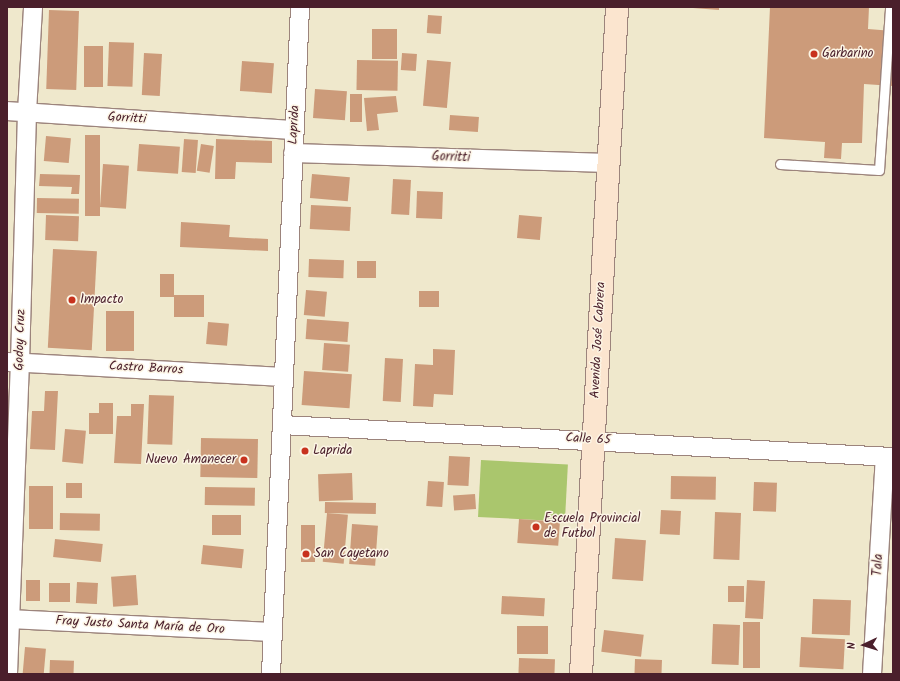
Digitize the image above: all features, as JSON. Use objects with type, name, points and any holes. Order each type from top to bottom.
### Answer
[{"type":"main road","name":"Avenida José Cabrera","points":[[582,674],[617,7]]},
{"type":"street","name":"Godoy Cruz","points":[[8,674],[14,362],[33,7]]},
{"type":"street","name":"Laprida","points":[[271,674],[300,7]]},
{"type":"street","name":"Gorritti","points":[[7,111],[294,130]]},
{"type":"street","name":"Gorritti","points":[[293,153],[608,163]]},
{"type":"street","name":"Castro Barros","points":[[14,362],[284,377]]},
{"type":"street","name":"Calle 65","points":[[282,425],[594,440],[889,457]]},
{"type":"street","name":"Tala","points":[[872,674],[889,457]]},
{"type":"street","name":"Fray Justo Santa María de Oro","points":[[8,619],[273,632]]},
{"type":"lane","points":[[780,164],[879,170],[890,7]]},
{"type":"green space","points":[[481,460],[568,465],[565,521],[478,517]]},
{"type":"building","points":[[680,7],[719,7],[719,10]]},
{"type":"building","points":[[770,7],[869,7],[868,29],[893,31],[893,86],[864,84],[862,143],[842,143],[841,159],[824,158],[825,142],[764,138]]},
{"type":"building","points":[[49,10],[79,11],[76,90],[46,89]]},
{"type":"building","points":[[428,15],[442,16],[441,34],[427,33]]},
{"type":"building","points":[[372,29],[397,29],[397,59],[372,59]]},
{"type":"building","points":[[109,42],[134,43],[132,87],[107,86]]},
{"type":"building","points":[[84,46],[103,46],[103,87],[84,87]]},
{"type":"building","points":[[144,53],[162,54],[160,96],[142,95]]},
{"type":"building","points":[[402,53],[417,54],[416,71],[401,70]]},
{"type":"building","points":[[357,60],[398,61],[397,91],[356,90]]},
{"type":"building","points":[[427,60],[451,62],[447,108],[423,106]]},
{"type":"building","points":[[242,61],[274,63],[272,93],[240,91]]},
{"type":"building","points":[[315,89],[347,91],[345,120],[313,118]]},
{"type":"building","points":[[350,94],[362,94],[362,122],[350,122]]},
{"type":"building","points":[[396,96],[398,112],[377,114],[379,130],[367,131],[364,98]]},
{"type":"building","points":[[450,115],[479,117],[478,132],[449,130]]},
{"type":"building","points":[[85,135],[100,135],[100,216],[85,216]]},
{"type":"building","points":[[46,136],[71,138],[69,163],[44,161]]},
{"type":"building","points":[[184,139],[198,140],[196,173],[182,172]]},
{"type":"building","points":[[216,139],[272,141],[272,163],[236,162],[235,179],[215,179]]},
{"type":"building","points":[[139,144],[180,147],[178,174],[137,171]]},
{"type":"building","points":[[201,144],[214,146],[210,173],[197,171]]},
{"type":"building","points":[[103,164],[129,166],[126,209],[100,207]]},
{"type":"building","points":[[40,174],[80,175],[79,194],[71,194],[72,187],[39,186]]},
{"type":"building","points":[[312,174],[350,177],[348,201],[310,198]]},
{"type":"building","points":[[393,179],[411,180],[409,215],[391,214]]},
{"type":"building","points":[[417,191],[443,192],[442,219],[416,218]]},
{"type":"building","points":[[37,198],[79,199],[79,214],[37,213]]},
{"type":"building","points":[[311,205],[351,207],[350,231],[310,229]]},
{"type":"building","points":[[46,215],[79,216],[78,241],[45,240]]},
{"type":"building","points":[[519,215],[542,217],[540,240],[517,238]]},
{"type":"building","points":[[181,222],[230,225],[229,237],[268,239],[268,251],[180,247]]},
{"type":"building","name":"Impacto","points":[[53,249],[97,251],[92,350],[48,348]]},
{"type":"building","points":[[309,259],[344,260],[343,278],[308,277]]},
{"type":"building","points":[[357,261],[376,261],[376,278],[357,278]]},
{"type":"building","points":[[160,274],[174,274],[174,297],[160,297]]},
{"type":"building","points":[[306,290],[327,292],[325,317],[304,315]]},
{"type":"building","points":[[419,291],[439,291],[439,307],[419,307]]},
{"type":"building","points":[[174,295],[204,295],[204,317],[174,317]]},
{"type":"building","points":[[106,311],[134,311],[134,351],[106,351]]},
{"type":"building","points":[[307,319],[349,322],[348,342],[306,339]]},
{"type":"building","points":[[208,322],[229,324],[227,346],[206,344]]},
{"type":"building","points":[[324,343],[350,345],[348,372],[322,370]]},
{"type":"building","points":[[433,349],[455,350],[453,395],[434,394],[433,407],[413,406],[415,364],[433,365]]},
{"type":"building","points":[[385,358],[403,359],[401,402],[383,401]]},
{"type":"building","points":[[304,371],[352,374],[350,408],[302,405]]},
{"type":"building","points":[[45,391],[58,391],[55,450],[30,449],[32,411],[44,411]]},
{"type":"building","points":[[149,395],[174,396],[172,445],[147,444]]},
{"type":"building","points":[[99,403],[113,403],[113,434],[89,434],[89,413],[99,413]]},
{"type":"building","points":[[131,404],[144,404],[141,464],[114,463],[117,416],[131,416]]},
{"type":"building","points":[[65,429],[86,431],[83,464],[62,462]]},
{"type":"building","points":[[201,438],[258,439],[257,478],[200,477]]},
{"type":"building","points":[[449,456],[470,457],[468,486],[447,485]]},
{"type":"building","points":[[352,473],[353,500],[319,501],[318,474]]},
{"type":"building","points":[[671,476],[716,477],[716,500],[671,499]]},
{"type":"building","points":[[428,481],[444,482],[442,507],[426,506]]},
{"type":"building","points":[[754,482],[777,483],[776,512],[753,511]]},
{"type":"building","points":[[66,483],[82,483],[82,498],[66,498]]},
{"type":"building","points":[[29,486],[53,486],[53,529],[29,529]]},
{"type":"building","points":[[205,487],[255,488],[255,506],[205,505]]},
{"type":"building","points":[[475,494],[476,509],[454,510],[453,496]]},
{"type":"building","points":[[325,502],[376,503],[376,514],[325,513]]},
{"type":"building","points":[[661,510],[681,511],[680,535],[660,534]]},
{"type":"building","points":[[715,512],[741,513],[739,560],[713,559]]},
{"type":"building","points":[[60,513],[100,514],[100,531],[60,530]]},
{"type":"building","points":[[327,513],[348,515],[344,564],[323,562]]},
{"type":"building","points":[[212,515],[241,515],[241,535],[212,535]]},
{"type":"building","points":[[519,519],[560,522],[558,546],[517,543]]},
{"type":"building","points":[[352,524],[378,526],[375,566],[349,564]]},
{"type":"building","points":[[301,525],[315,525],[315,562],[301,562]]},
{"type":"building","points":[[615,538],[646,540],[643,581],[612,579]]},
{"type":"building","points":[[55,539],[103,544],[101,562],[53,557]]},
{"type":"building","points":[[203,545],[244,549],[242,568],[201,564]]},
{"type":"building","points":[[136,575],[138,605],[113,607],[111,577]]},
{"type":"building","points":[[26,580],[40,580],[40,601],[26,601]]},
{"type":"building","points":[[747,580],[765,581],[763,619],[745,618]]},
{"type":"building","points":[[77,582],[98,583],[97,604],[76,603]]},
{"type":"building","points":[[49,583],[70,583],[70,602],[49,602]]},
{"type":"building","points":[[728,586],[744,586],[744,602],[728,602]]},
{"type":"building","points":[[502,596],[545,598],[544,616],[501,614]]},
{"type":"building","points":[[813,599],[851,600],[850,635],[812,634]]},
{"type":"building","points":[[743,622],[760,622],[760,668],[743,668]]},
{"type":"building","points":[[713,624],[740,625],[739,665],[712,664]]},
{"type":"building","points":[[517,626],[548,626],[548,654],[517,654]]},
{"type":"building","points":[[604,630],[644,635],[641,657],[601,652]]},
{"type":"building","points":[[801,637],[845,639],[843,669],[799,667]]},
{"type":"building","points":[[25,647],[46,649],[44,674],[23,674]]},
{"type":"building","points":[[519,658],[555,659],[554,674],[518,674]]},
{"type":"building","points":[[635,659],[662,660],[661,674],[634,674]]},
{"type":"building","points":[[50,660],[74,661],[74,674],[50,674]]},
{"type":"place","name":"Garbarino","points":[[814,54]]},
{"type":"place","name":"Impacto","points":[[72,300]]},
{"type":"place","name":"Laprida","points":[[305,451]]},
{"type":"place","name":"Nuevo Amanecer","points":[[244,460]]},
{"type":"place","name":"Escuela Provincial de Futbol","points":[[536,527]]},
{"type":"place","name":"San Cayetano","points":[[306,554]]}]
